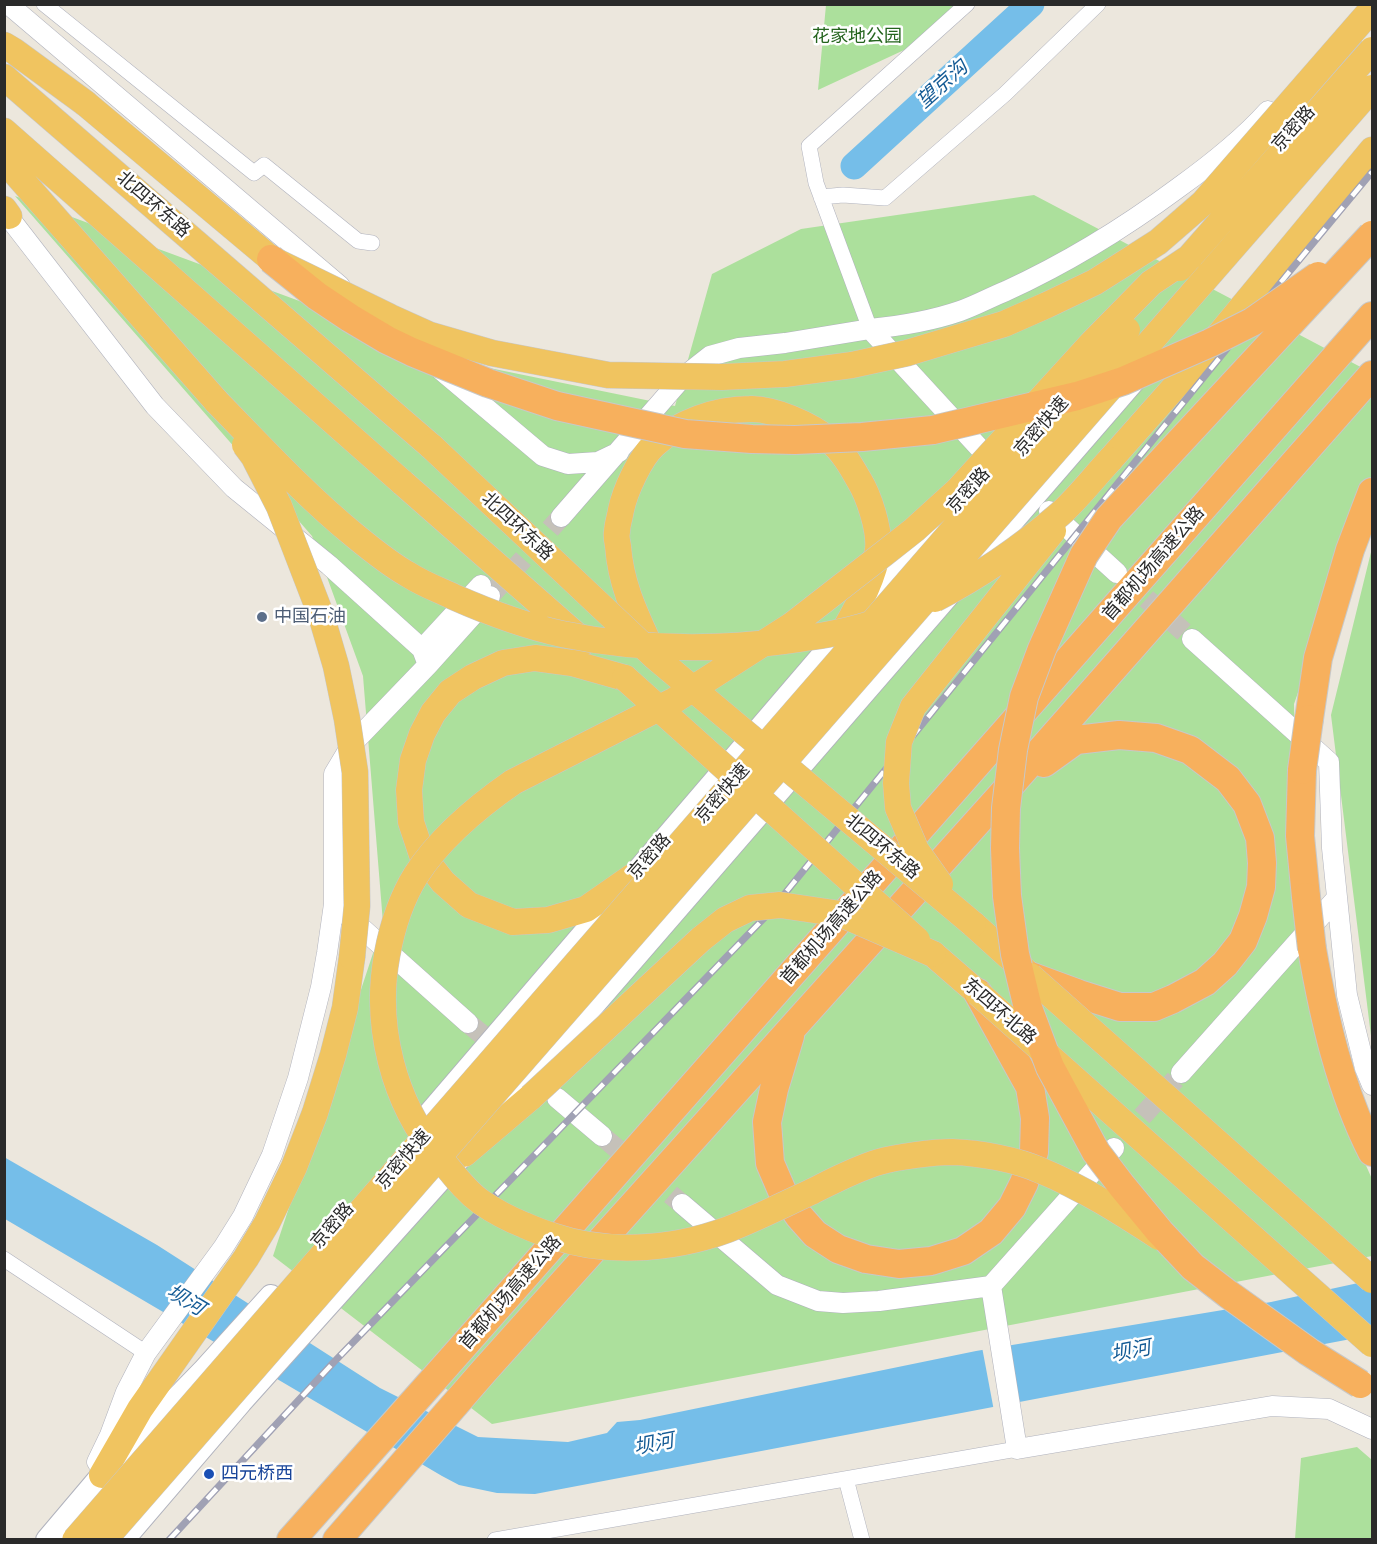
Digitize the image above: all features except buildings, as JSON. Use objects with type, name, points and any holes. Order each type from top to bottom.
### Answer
[{"type":"highway","points":[[272,260],[430,335],[492,353],[608,375],[722,377],[785,374],[852,366],[908,353],[1004,324],[1095,282],[1158,242],[1203,203],[1372,9]]},
{"type":"highway","points":[[4,45],[85,103],[317,296],[387,340],[488,383],[558,406],[685,434],[795,440],[862,437],[933,430],[1077,396],[1123,381],[1252,322],[1372,235]]},
{"type":"highway","name":"京密快速","points":[[75,1539],[1372,50]]},
{"type":"highway","name":"北四环东路","points":[[4,76],[432,447],[655,657],[973,924],[1030,976]]},
{"type":"highway","name":"京密快速","points":[[104,1539],[1372,88]]},
{"type":"highway","points":[[4,131],[625,678]]},
{"type":"highway","points":[[4,160],[217,402],[326,512],[408,575],[515,621],[561,634],[664,647],[709,647],[758,644],[856,629],[912,610],[957,588],[1028,539],[1062,512],[1195,364],[1372,150]]},
{"type":"highway","points":[[1372,235],[1109,518],[1083,555],[1024,697],[1013,750],[1006,808],[1005,848],[1007,896],[1015,954],[1028,1008],[1050,1067],[1096,1152],[1160,1232],[1193,1267],[1301,1346],[1372,1392]]},
{"type":"highway","points":[[1177,1249],[1130,1218],[1039,1170],[994,1157],[951,1152],[880,1162],[836,1179],[737,1226],[680,1244],[626,1248],[584,1244],[554,1237],[508,1218],[480,1201],[465,1188],[433,1150],[407,1108],[398,1085],[385,1032],[382,1004],[384,971],[400,907],[416,875],[443,841],[473,812],[513,782],[675,700],[792,625],[914,530],[957,491],[1092,343],[1151,283],[1190,257]]},
{"type":"highway","name":"首都机场高速公路","points":[[291,1539],[1372,316]]},
{"type":"highway","name":"首都机场高速公路","points":[[337,1539],[484,1371],[1006,790],[1372,375]]},
{"type":"highway","points":[[102,1474],[140,1409],[182,1351],[235,1253],[267,1223],[294,1167],[315,1113],[345,1008],[352,957],[357,906],[355,772],[336,666],[321,615],[279,506],[254,457],[217,402]]},
{"type":"highway","points":[[655,657],[626,591],[619,564],[617,532],[624,496],[636,471],[653,446],[683,424],[719,412],[752,408],[783,415],[813,430],[830,440],[849,463],[867,493],[878,547],[871,578],[845,629]]},
{"type":"highway","points":[[973,924],[916,850],[898,808],[896,783],[899,742],[912,707],[1110,460]]},
{"type":"highway","points":[[1372,492],[1350,550],[1317,658],[1302,770],[1300,836],[1312,949],[1319,991],[1348,1095],[1372,1152]]},
{"type":"highway","points":[[625,678],[572,663],[535,657],[503,663],[473,676],[450,692],[433,714],[422,734],[413,760],[409,790],[411,822],[423,855],[443,882],[469,905],[513,922],[548,920],[586,909],[632,878]]},
{"type":"highway","name":"东四环北路","points":[[625,678],[1372,1344]]},
{"type":"highway","points":[[1006,790],[1076,740],[1119,735],[1156,738],[1190,750],[1228,779],[1247,804],[1260,838],[1261,887],[1253,916],[1243,941],[1225,964],[1204,982],[1173,999],[1154,1006],[1120,1007],[1030,976]]},
{"type":"highway","points":[[464,1154],[531,1097],[701,939],[725,920],[750,908],[780,905],[841,914],[933,954]]},
{"type":"highway","points":[[1030,976],[1372,1280]]},
{"type":"highway","points":[[793,1028],[774,1089],[767,1122],[770,1163],[782,1191],[815,1234],[838,1249],[866,1259],[899,1264],[931,1261],[963,1251],[991,1232],[1012,1207],[1024,1183],[1034,1152],[1035,1118],[1030,1087],[978,993]]},
{"type":"main road","name":"京密路","points":[[47,1539],[102,1474],[205,1369],[298,1266],[845,629],[1372,40]]},
{"type":"main road","points":[[123,1539],[241,1402],[464,1154],[1372,105]]},
{"type":"street","points":[[8,4],[543,456],[568,464],[598,462],[619,452]]},
{"type":"street","points":[[44,4],[254,173],[264,165],[358,241],[372,243]]},
{"type":"street","points":[[967,4],[809,146],[816,183],[870,329],[984,453]]},
{"type":"street","points":[[821,197],[843,195],[885,198],[1005,94],[1098,4]]},
{"type":"street","points":[[568,464],[573,478],[573,488],[557,513],[619,452],[682,378],[710,356],[739,348],[904,326],[960,311],[1024,283],[1082,253],[1141,216],[1208,167],[1258,122],[1365,4]]},
{"type":"street","points":[[6,212],[155,406],[234,488],[329,565],[425,657]]},
{"type":"street","points":[[1049,511],[1117,573]]},
{"type":"street","points":[[68,1514],[89,1479],[110,1435],[126,1392],[146,1353],[157,1336],[235,1253],[243,1216],[272,1155],[298,1078],[321,987],[334,903],[334,774],[352,744],[425,657],[486,591]]},
{"type":"street","points":[[1192,639],[1329,762],[1332,848],[1347,995],[1365,1068],[1372,1085]]},
{"type":"street","points":[[1181,1073],[1336,899]]},
{"type":"street","points":[[334,903],[468,1023]]},
{"type":"street","points":[[557,1098],[602,1136]]},
{"type":"street","points":[[682,1204],[777,1285],[818,1301],[843,1303],[879,1300],[991,1286],[1114,1148]]},
{"type":"street","points":[[4,1259],[146,1353]]},
{"type":"street","points":[[991,1286],[1017,1449]]},
{"type":"street","points":[[495,1539],[1272,1407],[1329,1409],[1372,1429]]},
{"type":"street","points":[[846,1479],[862,1539]]},
{"type":"green space","name":"花家地公园","points":[[826,5],[965,5],[930,38],[818,90]]},
{"type":"green space","points":[[1034,195],[1372,373],[1372,481],[1294,704],[1300,964],[1333,1091],[1372,1179],[1372,1256],[492,1424],[273,1256],[383,923],[363,676],[312,536],[15,196],[470,364],[675,406],[712,274],[801,229]]},
{"type":"green space","points":[[1372,548],[1372,1044],[1331,715]]},
{"type":"green space","points":[[1357,1447],[1372,1460],[1372,1539],[1295,1539],[1301,1458]]},
{"type":"water","name":"坝河","points":[[4,1157],[157,1245],[380,1388],[478,1437],[568,1442],[607,1433],[617,1422],[640,1420],[976,1351],[1271,1302],[1372,1280],[1372,1335],[535,1494],[497,1493],[459,1485],[442,1476],[5,1219]]},
{"type":"pier","points":[[1007,1342],[1020,1406],[994,1411],[982,1347]]},
{"type":"waterway","name":"望京沟","points":[[854,166],[1031,4]]},
{"type":"tunnel","points":[[490,596],[561,517]]},
{"type":"tunnel","points":[[1124,579],[1192,639]]},
{"type":"tunnel","points":[[468,1023],[503,1052]]},
{"type":"tunnel","points":[[1122,1139],[1181,1073]]},
{"type":"tunnel","points":[[602,1136],[682,1204]]},
{"type":"railway","points":[[169,1540],[333,1363],[769,913],[1372,172]]},
{"type":"place","name":"中国石油","points":[[262,617]]},
{"type":"place","name":"四元桥西","points":[[209,1474]]}]
